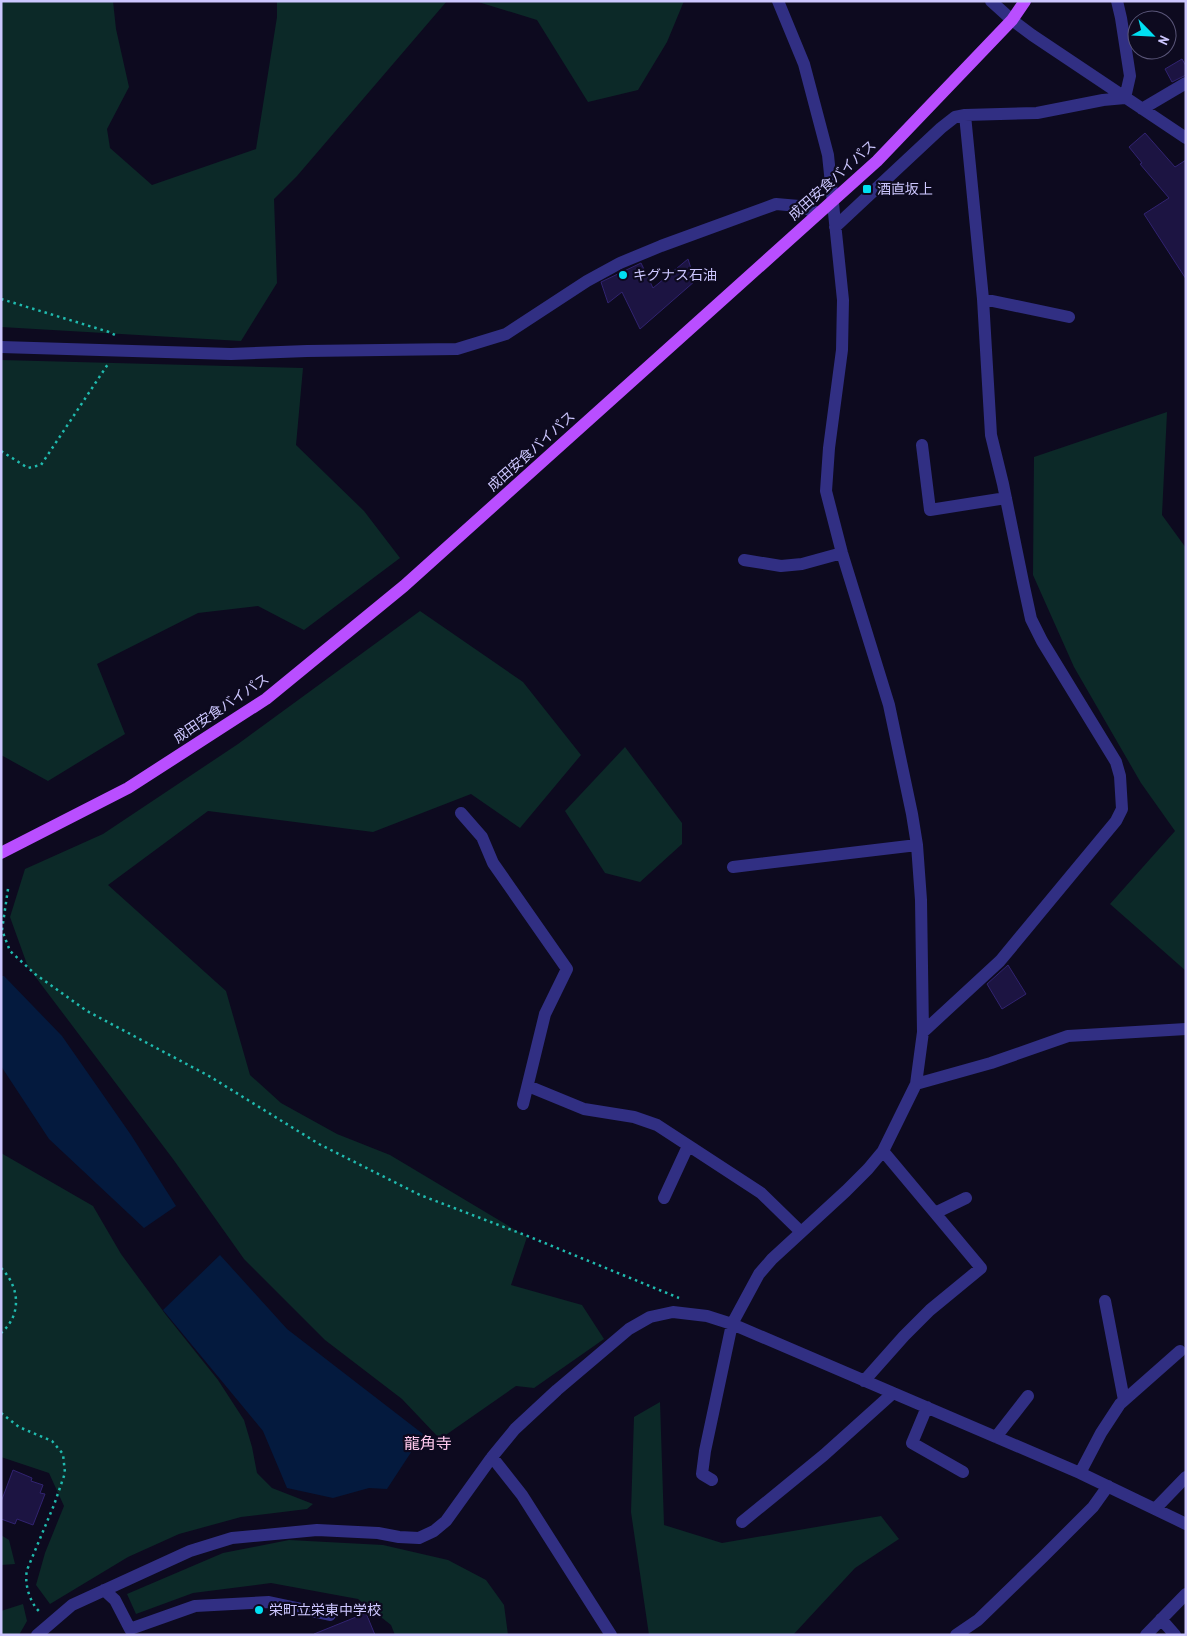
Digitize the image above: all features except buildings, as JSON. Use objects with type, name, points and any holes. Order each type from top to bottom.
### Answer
[{"type":"main road","name":"成田安食バイパス","points":[[1,853],[128,788],[266,698],[404,586],[877,161],[1012,20],[1025,1]]},
{"type":"street","points":[[712,1480],[702,1474],[705,1450],[732,1324],[759,1274],[772,1258],[868,1169],[883,1151],[916,1084],[923,1032],[922,900],[912,814],[889,705],[842,553],[826,491],[829,448],[843,330],[843,300],[828,155],[804,64],[778,1]]},
{"type":"street","points":[[991,1],[1012,20],[1186,138]]},
{"type":"street","points":[[1116,1],[1121,18],[1130,76],[1125,98]]},
{"type":"street","points":[[1142,109],[1186,83]]},
{"type":"street","points":[[835,227],[955,117],[965,115],[1038,114],[1103,100],[1125,98]]},
{"type":"street","points":[[923,1032],[1000,961],[1116,822],[1122,808],[1120,776],[1116,762],[1042,641],[1031,618],[991,435],[983,299],[965,115]]},
{"type":"street","points":[[1,347],[231,354],[457,349],[506,334],[587,281],[620,263],[661,246],[776,204],[799,206],[818,213]]},
{"type":"street","points":[[983,299],[1069,317]]},
{"type":"street","points":[[922,445],[930,510],[1006,498]]},
{"type":"street","points":[[744,560],[781,566],[802,564],[842,553]]},
{"type":"street","points":[[461,813],[482,836],[493,863],[568,969],[545,1014],[523,1104]]},
{"type":"street","points":[[733,867],[916,845]]},
{"type":"street","points":[[916,1084],[991,1063],[1068,1036],[1186,1029]]},
{"type":"street","points":[[528,1086],[584,1109],[634,1116],[657,1125],[761,1193],[801,1232]]},
{"type":"street","points":[[664,1198],[688,1146]]},
{"type":"street","points":[[864,1380],[930,1310],[981,1268],[883,1151]]},
{"type":"street","points":[[935,1213],[966,1198]]},
{"type":"street","points":[[1105,1301],[1124,1400]]},
{"type":"street","points":[[37,1635],[72,1605],[190,1551],[232,1538],[317,1530],[378,1533],[419,1538],[434,1531],[446,1521],[492,1457],[515,1429],[557,1390],[629,1329],[650,1317],[673,1312],[707,1316],[732,1324],[1080,1473],[1186,1524]]},
{"type":"street","points":[[1080,1473],[1101,1433],[1124,1400],[1180,1351]]},
{"type":"street","points":[[742,1522],[824,1455],[893,1393]]},
{"type":"street","points":[[996,1437],[1028,1396]]},
{"type":"street","points":[[927,1407],[912,1443],[963,1472]]},
{"type":"street","points":[[492,1457],[522,1495],[611,1635]]},
{"type":"street","points":[[1155,1509],[1186,1477]]},
{"type":"street","points":[[956,1635],[978,1620],[1043,1557],[1093,1507],[1108,1486]]},
{"type":"street","points":[[104,1590],[115,1600],[130,1629],[195,1606],[269,1602],[330,1615]]},
{"type":"street","points":[[1146,1635],[1186,1594]]},
{"type":"street","points":[[1162,1619],[1175,1635]]},
{"type":"path","points":[[1,299],[118,336]]},
{"type":"path","points":[[1,451],[28,468],[41,465],[116,351]]},
{"type":"path","points":[[8,889],[2,930],[10,951],[35,974],[87,1011],[209,1076],[319,1144],[420,1195],[681,1298]]},
{"type":"path","points":[[1,1268],[9,1276],[17,1294],[12,1318],[1,1333]]},
{"type":"path","points":[[1,1413],[19,1427],[52,1441],[63,1454],[65,1473],[25,1578],[35,1608],[52,1622]]},
{"type":"green space","points":[[1,1],[113,1],[116,29],[129,87],[107,129],[110,148],[152,185],[256,149],[277,17],[277,1],[447,1],[297,176],[274,199],[277,283],[241,341],[1,327]]},
{"type":"green space","points":[[475,1],[684,1],[667,42],[638,90],[588,102],[537,20]]},
{"type":"green space","points":[[1,360],[303,368],[296,445],[364,511],[400,558],[304,630],[258,606],[198,613],[97,664],[125,734],[48,781],[1,755]]},
{"type":"green space","points":[[1167,412],[1162,515],[1186,548],[1186,971],[1110,904],[1175,831],[1141,783],[1074,667],[1033,575],[1034,457]]},
{"type":"green space","points":[[420,611],[523,682],[581,755],[520,828],[471,794],[373,832],[208,811],[108,885],[226,991],[250,1075],[281,1103],[337,1134],[390,1155],[527,1237],[511,1285],[582,1305],[604,1339],[534,1388],[516,1386],[440,1439],[402,1399],[325,1340],[244,1259],[173,1159],[28,967],[10,917],[25,869],[103,834],[238,744]]},
{"type":"green space","points":[[625,747],[682,823],[682,844],[640,882],[605,873],[565,811]]},
{"type":"green space","points":[[1,1153],[93,1206],[121,1254],[166,1315],[218,1380],[244,1420],[257,1473],[272,1488],[313,1504],[307,1509],[241,1517],[179,1534],[128,1557],[50,1604],[36,1585],[45,1553],[64,1506],[49,1473],[1,1457]]},
{"type":"green space","points":[[660,1402],[664,1525],[722,1543],[881,1516],[899,1539],[855,1568],[793,1635],[649,1635],[631,1512],[634,1417]]},
{"type":"green space","points":[[1,1535],[9,1540],[15,1564],[1,1565]]},
{"type":"green space","points":[[289,1540],[383,1545],[448,1560],[486,1580],[504,1605],[508,1635],[395,1635],[391,1625],[358,1599],[271,1583],[193,1593],[136,1614],[127,1594],[223,1553]]},
{"type":"green space","points":[[23,1604],[27,1621],[19,1635],[1,1635],[1,1611]]},
{"type":"water","points":[[1,976],[4,976],[62,1036],[131,1135],[176,1206],[144,1228],[49,1139],[1,1066]]},
{"type":"water","points":[[220,1255],[287,1329],[423,1434],[387,1489],[369,1488],[333,1498],[287,1488],[263,1431],[163,1310]]},
{"type":"place","name":"酒直坂上","points":[[867,189]]},
{"type":"place","name":"キグナス石油","points":[[623,275]]},
{"type":"place","name":"栄町立栄東中学校","points":[[259,1610]]},
{"type":"district","name":"龍角寺","points":[[428,1443]]}]
